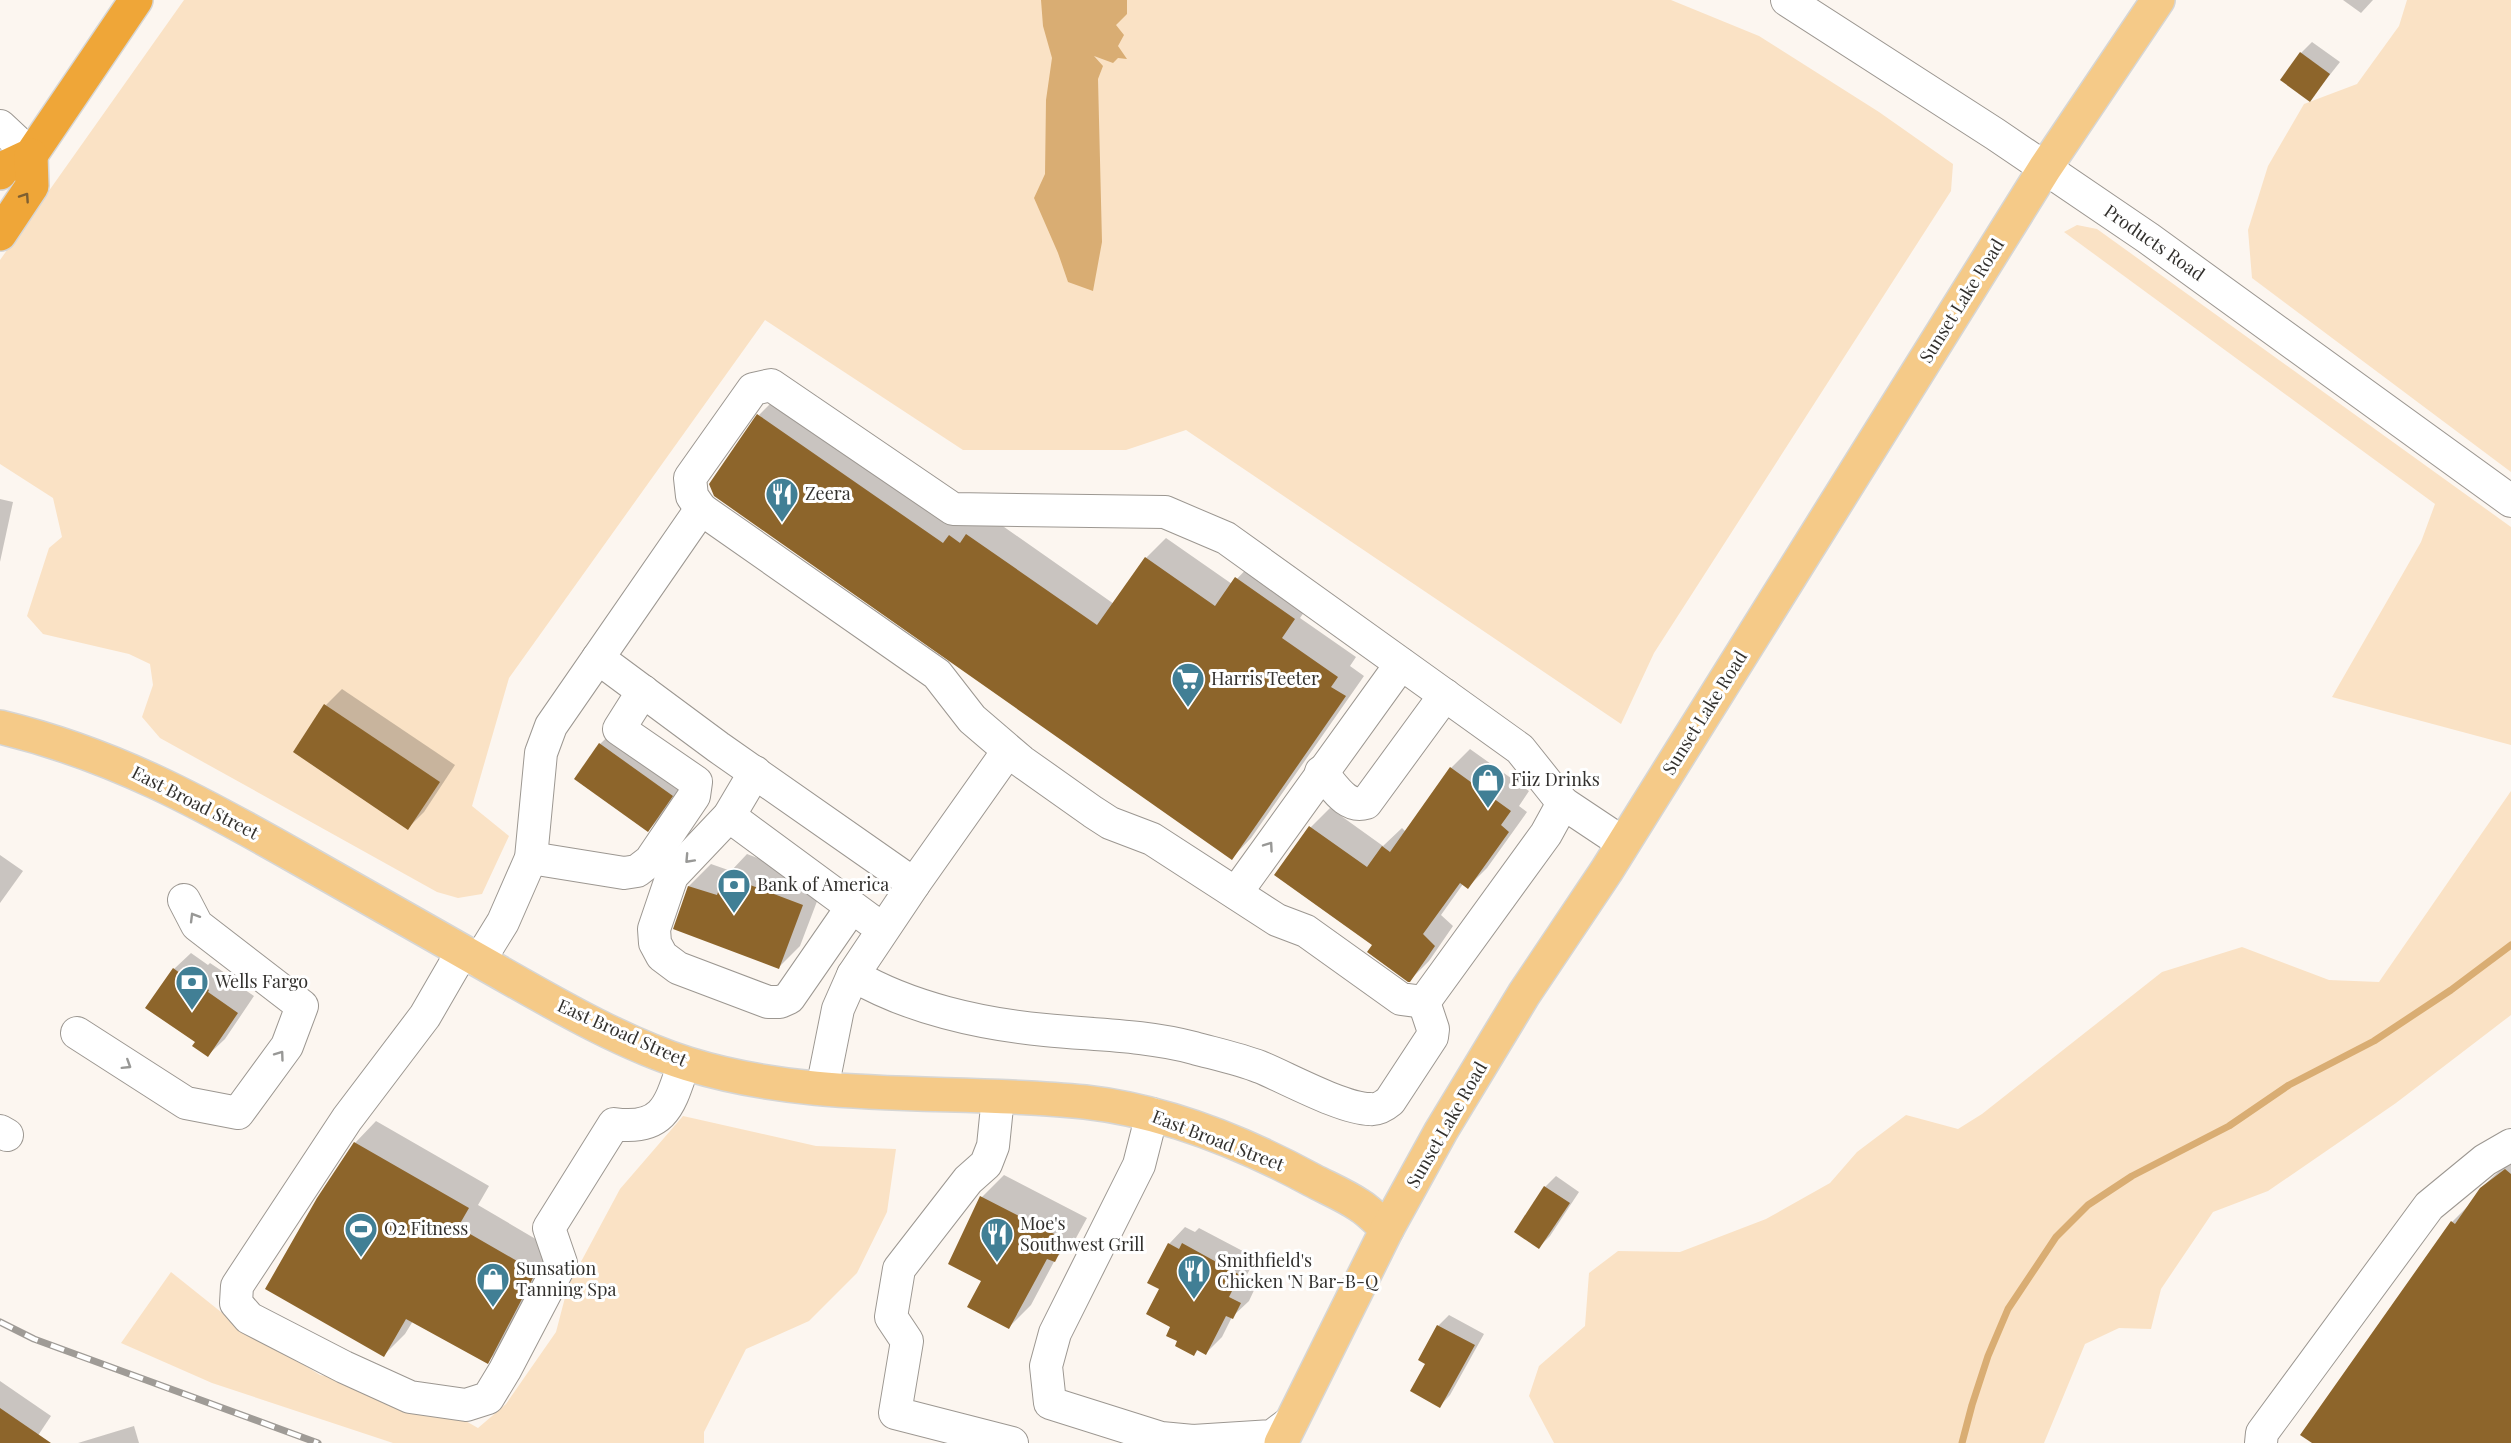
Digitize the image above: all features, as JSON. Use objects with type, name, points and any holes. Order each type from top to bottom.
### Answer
[{"type":"highway","points":[[0,173],[3,168],[31,155],[136,0]]},
{"type":"highway","points":[[0,234],[32,186],[31,155]]},
{"type":"main road","name":"Sunset Lake Road","points":[[1286,1432],[1388,1229],[1441,1131],[1524,994],[1623,843],[2045,168],[2158,0]]},
{"type":"main road","name":"East Broad Street","points":[[0,727],[45,738],[105,759],[187,795],[576,1016],[684,1063],[742,1078],[822,1089],[1086,1102],[1152,1114],[1232,1142],[1281,1163],[1359,1205],[1388,1229]]},
{"type":"street","name":"Products Road","points":[[1787,0],[1920,84],[2045,168],[2248,309],[2511,501]]},
{"type":"street","points":[[0,126],[31,155]]},
{"type":"street","points":[[1424,1002],[1401,999],[1305,931],[1277,920],[1152,839],[1110,823],[1008,751],[972,719],[937,674],[701,509],[692,496],[690,478],[753,388],[771,385],[953,509],[1165,512],[1226,538],[1520,749],[1563,803],[1623,843]]},
{"type":"street","points":[[684,1063],[669,1106],[652,1122],[631,1126],[614,1124],[549,1228],[561,1263],[488,1398],[466,1405],[410,1397],[344,1367],[249,1318],[236,1303],[237,1286],[347,1119],[471,957],[503,922],[531,858],[541,753],[555,718],[701,509]]},
{"type":"street","points":[[598,658],[718,747],[914,884]]},
{"type":"street","points":[[1236,893],[1401,664]]},
{"type":"street","points":[[643,692],[619,729],[696,782]]},
{"type":"street","points":[[1321,772],[1350,804],[1357,806],[1366,803],[1444,695]]},
{"type":"street","points":[[531,858],[624,873],[637,871],[650,861],[694,796],[696,782],[718,747]]},
{"type":"street","points":[[822,1089],[832,1030],[838,1009],[853,975],[882,929],[1008,751]]},
{"type":"street","points":[[755,772],[729,816],[672,876],[654,929],[655,943],[662,956],[678,968],[768,1002],[780,1002],[789,998],[852,907]]},
{"type":"street","points":[[1424,1002],[1546,834],[1563,803]]},
{"type":"street","points":[[729,816],[882,929]]},
{"type":"street","points":[[77,1033],[186,1103],[238,1113],[287,1046],[302,1006],[197,925],[184,900]]},
{"type":"street","points":[[853,975],[905,999],[970,1018],[1043,1030],[1121,1035],[1191,1047],[1257,1066],[1317,1092],[1360,1108],[1372,1110],[1383,1107],[1390,1101],[1428,1046],[1433,1029],[1424,1002]]},
{"type":"street","points":[[998,1097],[993,1146],[986,1164],[968,1180],[899,1269],[891,1317],[907,1341],[895,1413],[1012,1443]]},
{"type":"street","points":[[1152,1114],[1139,1165],[1055,1333],[1046,1366],[1050,1403],[1161,1437],[1214,1442],[1272,1436],[1286,1432]]},
{"type":"street","points":[[2261,1443],[2262,1433],[2429,1206],[2485,1160],[2511,1145]]},
{"type":"shaded area","points":[[184,0],[1671,0],[1759,36],[1879,112],[1953,164],[1951,191],[1654,653],[1621,724],[1186,430],[1126,450],[963,450],[765,320],[509,678],[472,806],[509,836],[482,894],[458,898],[437,892],[160,738],[142,717],[153,685],[150,664],[129,654],[43,634],[27,616],[49,548],[62,537],[53,498],[0,464],[0,260]]},
{"type":"shaded area","points":[[1041,0],[1127,0],[1127,14],[1116,25],[1124,35],[1118,46],[1127,59],[1118,58],[1113,63],[1094,56],[1103,66],[1098,79],[1102,242],[1093,291],[1068,282],[1034,198],[1045,174],[1046,100],[1052,58],[1043,26]]},
{"type":"shaded area","points":[[2407,0],[2511,0],[2511,472],[2252,278],[2248,230],[2268,166],[2304,104],[2357,84],[2399,26]]},
{"type":"shaded area","points":[[2077,225],[2097,229],[2511,527],[2511,745],[2332,697],[2421,542],[2435,504],[2064,232]]},
{"type":"shaded area","points":[[2511,791],[2511,1015],[2396,1103],[2268,1191],[2213,1212],[2161,1289],[2151,1329],[2119,1328],[2085,1344],[2044,1443],[1554,1443],[1529,1396],[1539,1366],[1585,1326],[1589,1273],[1618,1251],[1680,1252],[1766,1219],[1830,1183],[1857,1152],[1906,1115],[1958,1129],[1982,1114],[2162,972],[2242,947],[2329,980],[2379,982]]},
{"type":"shaded area","points":[[683,1116],[816,1146],[896,1149],[887,1212],[857,1273],[809,1321],[746,1349],[704,1432],[704,1443],[393,1443],[212,1383],[121,1343],[171,1272],[226,1316],[320,1375],[418,1394],[478,1428],[506,1404],[556,1332],[568,1286],[620,1189]]},
{"type":"building","points":[[2300,52],[2330,74],[2310,102],[2280,80]]},
{"type":"building","points":[[757,414],[943,543],[949,535],[960,543],[966,534],[1097,625],[1145,557],[1215,606],[1235,577],[1295,619],[1282,638],[1338,677],[1331,687],[1346,696],[1232,860],[714,496],[709,484]]},
{"type":"building","points":[[324,704],[440,782],[408,830],[293,752]]},
{"type":"building","points":[[599,743],[673,796],[648,832],[574,779]]},
{"type":"building","points":[[1450,767],[1511,811],[1501,825],[1509,832],[1468,889],[1460,883],[1423,934],[1435,946],[1408,982],[1367,952],[1372,945],[1274,875],[1309,826],[1367,867],[1382,846],[1390,852]]},
{"type":"building","name":"Bank of America","points":[[724,875],[803,905],[779,969],[673,929],[688,886],[717,895]]},
{"type":"building","name":"Wells Fargo","points":[[173,968],[191,981],[193,978],[209,990],[208,992],[238,1013],[208,1057],[192,1046],[195,1042],[145,1008]]},
{"type":"building","name":"O2 Fitness","points":[[354,1142],[469,1208],[458,1227],[536,1272],[488,1364],[406,1319],[384,1357],[265,1289],[317,1198]]},
{"type":"building","points":[[2505,1169],[2511,1174],[2511,1443],[2312,1443],[2300,1435],[2451,1221],[2455,1224],[2480,1188]]},
{"type":"building","points":[[1544,1186],[1570,1203],[1539,1249],[1514,1232]]},
{"type":"building","name":"Moe's Southwest Grill","points":[[980,1196],[1066,1240],[1055,1262],[1047,1259],[1009,1329],[967,1307],[981,1281],[948,1264]]},
{"type":"building","name":"Smithfield's Chicken 'N Bar-B-Q","points":[[1168,1243],[1179,1249],[1182,1243],[1240,1275],[1229,1297],[1241,1303],[1233,1319],[1226,1316],[1206,1355],[1197,1350],[1194,1356],[1175,1346],[1177,1341],[1166,1336],[1170,1327],[1146,1314],[1159,1289],[1147,1283]]},
{"type":"building","points":[[1437,1325],[1475,1345],[1440,1408],[1410,1391],[1425,1364],[1418,1360]]},
{"type":"building","points":[[0,1408],[51,1443],[0,1443]]},
{"type":"waterway","points":[[1962,1443],[1988,1356],[2008,1309],[2056,1237],[2088,1205],[2132,1176],[2229,1126],[2289,1085],[2374,1041],[2451,990],[2511,945]]},
{"type":"railway","points":[[0,1322],[34,1339],[318,1443]]},
{"type":"place","name":"Zeera","points":[[782,523]]},
{"type":"place","name":"Harris Teeter","points":[[1188,708]]},
{"type":"place","name":"Fiiz Drinks","points":[[1488,809]]},
{"type":"place","name":"Bank of America","points":[[734,914]]},
{"type":"place","name":"Wells Fargo","points":[[192,1011]]},
{"type":"place","name":"O2 Fitness","points":[[361,1258]]},
{"type":"place","name":"Moe's Southwest Grill","points":[[997,1263]]},
{"type":"place","name":"Smithfield's Chicken 'N Bar-B-Q","points":[[1194,1300]]},
{"type":"place","name":"Sunsation Tanning Spa","points":[[493,1308]]}]
